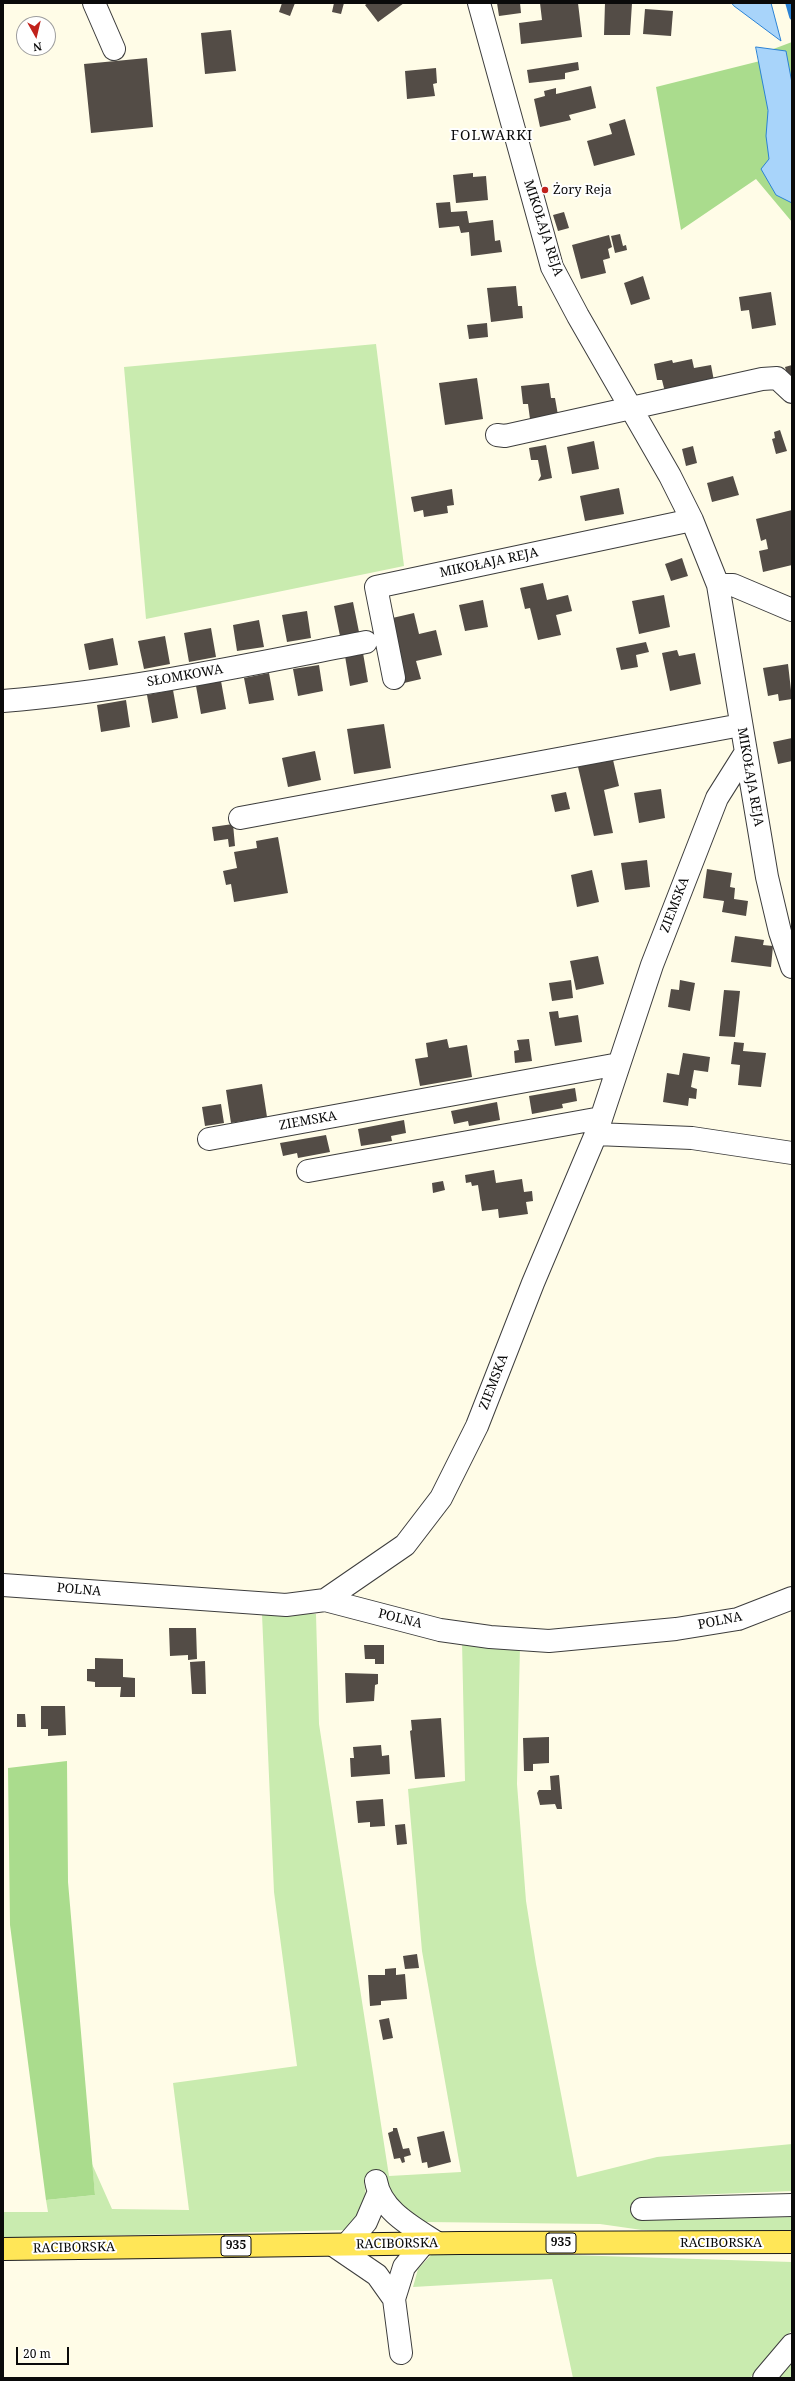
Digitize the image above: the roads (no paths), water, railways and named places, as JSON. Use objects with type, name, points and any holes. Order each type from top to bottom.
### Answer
[{"type":"main road","name":"RACIBORSKA","points":[[3,2249],[431,2243],[792,2242]]},
{"type":"street","points":[[94,3],[114,49]]},
{"type":"street","name":"MIKOŁAJA REJA","points":[[479,3],[552,267],[578,316],[632,409],[692,520],[718,585],[767,877],[780,932],[792,967]]},
{"type":"street","points":[[497,435],[505,436],[762,379],[777,378],[792,392]]},
{"type":"street","name":"MIKOŁAJA REJA","points":[[394,678],[376,587],[692,520]]},
{"type":"street","points":[[718,585],[733,585],[792,610]]},
{"type":"street","name":"SŁOMKOWA","points":[[3,701],[49,698],[178,679],[366,642]]},
{"type":"street","points":[[240,818],[741,725]]},
{"type":"street","name":"ZIEMSKA","points":[[325,1600],[405,1545],[441,1498],[477,1426],[533,1283],[598,1126],[652,965],[717,798],[746,752]]},
{"type":"street","name":"ZIEMSKA","points":[[209,1139],[619,1064]]},
{"type":"street","points":[[308,1171],[598,1126],[792,1153]]},
{"type":"street","name":"POLNA","points":[[3,1585],[286,1605],[325,1600],[440,1630],[490,1637],[549,1641],[676,1629],[738,1619],[792,1598]]},
{"type":"street","points":[[394,2299],[377,2275],[340,2244],[366,2222],[377,2188],[396,2215],[431,2243],[404,2267],[394,2299],[400,2353]]},
{"type":"street","points":[[642,2209],[792,2205]]},
{"type":"street","points":[[764,2378],[792,2345]]},
{"type":"water","points":[[732,3],[771,3],[781,41],[734,6]]},
{"type":"water","points":[[756,47],[786,51],[792,83],[792,203],[776,195],[761,169],[769,159],[766,136],[768,111]]},
{"type":"waterway","points":[[788,3],[792,17]]},
{"type":"place","name":"Żory Reja","points":[[545,190]]},
{"type":"district","name":"FOLWARKI","points":[[492,136]]}]
